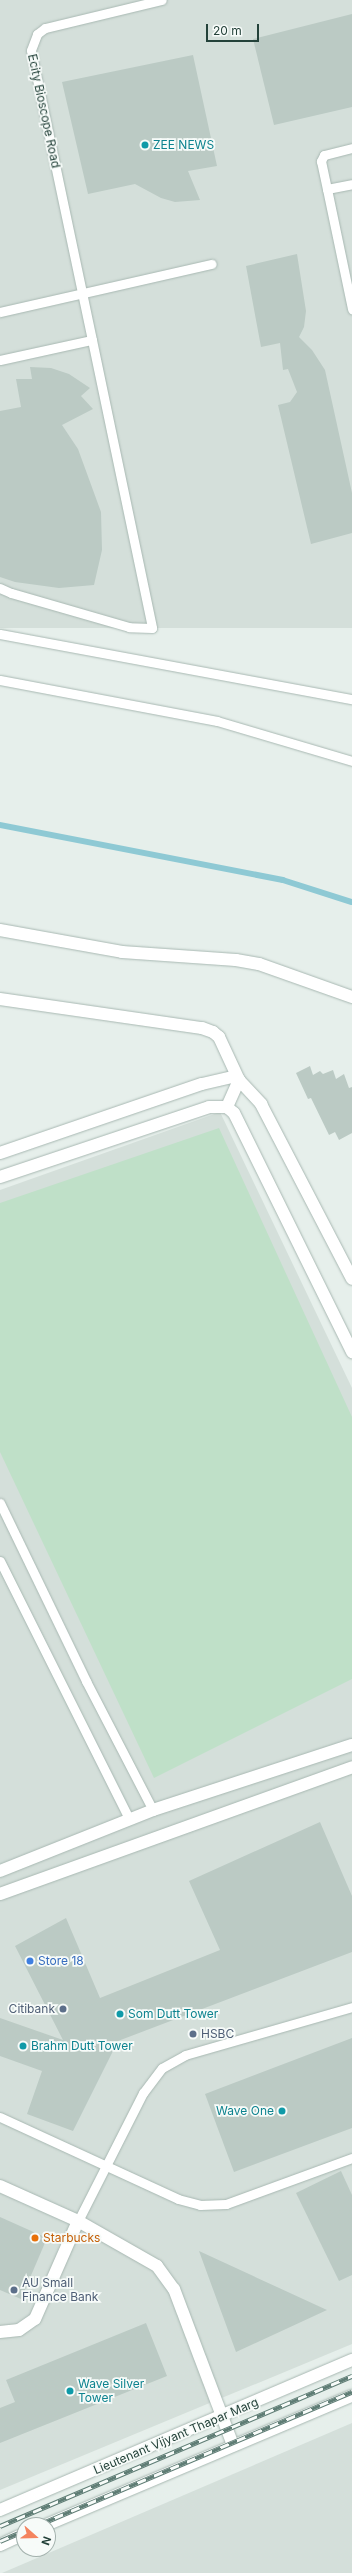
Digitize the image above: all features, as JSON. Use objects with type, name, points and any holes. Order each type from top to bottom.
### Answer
[{"type":"street","points":[[0,930],[122,952],[212,957],[258,964],[352,997]]},
{"type":"street","points":[[0,999],[202,1028],[213,1032],[219,1037],[240,1080],[261,1104],[352,1279]]},
{"type":"street","points":[[0,1153],[202,1084],[232,1077],[240,1080]]},
{"type":"street","points":[[227,1107],[240,1080]]},
{"type":"street","points":[[0,1177],[209,1107],[227,1107],[234,1113],[352,1352]]},
{"type":"street","points":[[0,1871],[153,1810],[352,1745]]},
{"type":"street","points":[[0,1894],[352,1766]]},
{"type":"street","points":[[0,2186],[78,2221],[157,2266],[174,2289],[221,2417],[233,2445]]},
{"type":"street","points":[[0,2332],[19,2330],[35,2319],[78,2221]]},
{"type":"street","name":"Lieutenant Vijyant Thapar Marg","points":[[0,2510],[352,2360]]},
{"type":"street","points":[[56,2521],[352,2396]]},
{"type":"street","points":[[0,2545],[16,2538]]},
{"type":"lane","name":"Ecity Bioscope Road","points":[[0,588],[10,593],[129,627],[152,628],[31,50],[37,34],[45,28],[162,0]]},
{"type":"lane","points":[[352,148],[324,155],[322,158],[352,309]]},
{"type":"lane","points":[[327,189],[352,184]]},
{"type":"lane","points":[[0,312],[82,292],[212,264]]},
{"type":"lane","points":[[0,360],[92,340]]},
{"type":"lane","points":[[0,634],[352,699]]},
{"type":"lane","points":[[0,680],[217,721],[352,761]]},
{"type":"lane","points":[[0,1504],[86,1681],[153,1810]]},
{"type":"lane","points":[[0,1561],[129,1819]]},
{"type":"lane","points":[[78,2221],[143,2093],[162,2068],[185,2055],[352,2007]]},
{"type":"lane","points":[[0,2117],[178,2199],[200,2205],[226,2204],[352,2158]]},
{"type":"shaded area","points":[[0,0],[352,0],[352,628],[0,628]]},
{"type":"shaded area","points":[[220,1112],[352,1388],[352,2344],[0,2490],[0,1190]]},
{"type":"shaded area","points":[[352,2423],[352,2573],[2,2573],[39,2557],[56,2557],[56,2550]]},
{"type":"green space","points":[[219,1128],[352,1417],[352,1679],[154,1778],[0,1452],[0,1203]]},
{"type":"building","points":[[352,14],[352,107],[274,125],[253,39]]},
{"type":"building","name":"ZEE NEWS","points":[[193,55],[217,166],[188,171],[200,200],[175,202],[161,198],[135,184],[88,194],[62,82]]},
{"type":"building","points":[[297,254],[306,311],[304,327],[299,337],[312,350],[325,370],[352,493],[352,533],[311,544],[278,405],[290,402],[297,392],[288,369],[283,370],[280,343],[261,347],[246,266]]},
{"type":"building","points":[[30,367],[51,368],[69,374],[90,388],[81,396],[93,409],[62,425],[78,449],[101,512],[102,550],[94,585],[59,588],[15,582],[0,577],[0,411],[21,407],[16,379],[32,379]]},
{"type":"building","points":[[310,1066],[313,1075],[320,1071],[323,1074],[333,1070],[336,1079],[344,1074],[349,1088],[352,1087],[352,1133],[339,1140],[335,1132],[329,1135],[311,1098],[308,1099],[296,1073]]},
{"type":"building","name":"Som Dutt Tower","points":[[320,1822],[352,1896],[352,1952],[118,2041],[73,2131],[27,2114],[42,2071],[0,2056],[0,2018],[63,2040],[15,1946],[66,1918],[100,1998],[220,1950],[189,1881]]},
{"type":"building","name":"Wave One","points":[[352,2038],[352,2128],[234,2172],[205,2094]]},
{"type":"building","points":[[341,2171],[352,2195],[352,2275],[339,2281],[296,2193]]},
{"type":"building","points":[[0,2217],[47,2238],[21,2299],[0,2290]]},
{"type":"building","points":[[199,2251],[290,2293],[327,2310],[236,2352]]},
{"type":"building","name":"Wave Silver Tower","points":[[146,2323],[167,2376],[0,2443],[0,2408],[15,2402],[6,2380]]},
{"type":"waterway","points":[[0,825],[283,880],[352,902]]},
{"type":"railway","points":[[0,2526],[352,2376]]},
{"type":"railway","points":[[56,2517],[352,2392]]},
{"type":"railway","points":[[0,2541],[16,2534]]},
{"type":"place","name":"ZEE NEWS","points":[[145,145]]},
{"type":"place","name":"Store 18","points":[[30,1961]]},
{"type":"place","name":"Citibank","points":[[63,2009]]},
{"type":"place","name":"Som Dutt Tower","points":[[120,2014]]},
{"type":"place","name":"HSBC","points":[[193,2034]]},
{"type":"place","name":"Brahm Dutt Tower","points":[[23,2046]]},
{"type":"place","name":"Wave One","points":[[282,2111]]},
{"type":"place","name":"Starbucks","points":[[35,2238]]},
{"type":"place","name":"AU Small Finance Bank","points":[[14,2290]]},
{"type":"place","name":"Wave Silver Tower","points":[[70,2391]]}]
